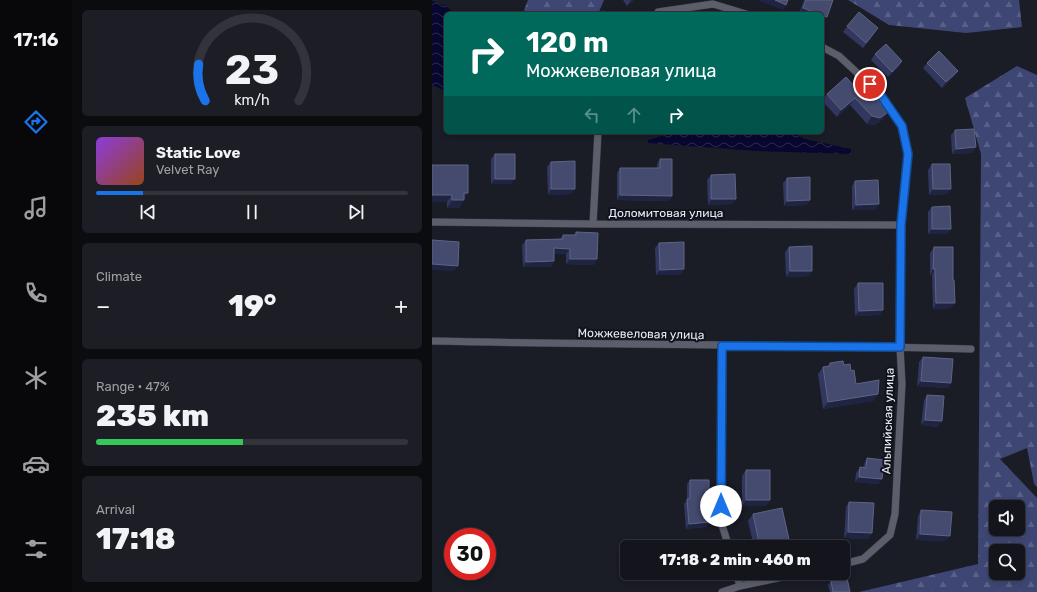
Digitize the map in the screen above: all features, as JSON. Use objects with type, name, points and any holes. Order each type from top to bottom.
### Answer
[{"type":"street","points":[[658,12],[713,4],[739,12]]},
{"type":"street","name":"Альпийская улица","points":[[824,48],[839,56],[880,94],[902,126],[908,154],[901,225],[900,347],[902,384],[895,514],[890,536],[863,559],[850,562]]},
{"type":"street","points":[[593,224],[598,134]]},
{"type":"street","name":"Доломитовая улица","points":[[432,222],[901,225]]},
{"type":"street","name":"Можжевеловая улица","points":[[432,341],[970,349]]},
{"type":"street","points":[[722,346],[721,522],[726,540]]},
{"type":"street","points":[[738,580],[740,586]]},
{"type":"street","points":[[722,592],[740,586],[768,580]]},
{"type":"green space","points":[[528,0],[604,0],[599,12],[526,12],[524,10]]},
{"type":"green space","points":[[848,0],[1019,0],[1022,27],[966,33],[889,25]]},
{"type":"green space","points":[[1017,66],[1037,75],[1037,487],[1034,484],[1027,448],[1000,459],[1037,498],[1037,592],[859,592],[978,564],[981,154],[965,98]]},
{"type":"water","points":[[432,1],[446,6],[453,12],[444,12],[444,90],[432,85]]},
{"type":"water","points":[[668,134],[796,134],[805,139],[851,149],[851,154],[756,151],[648,143],[648,140]]},
{"type":"building","points":[[775,0],[788,0],[786,5]]},
{"type":"building","points":[[806,0],[833,0],[827,17],[824,16],[824,12],[814,12],[803,8]]},
{"type":"building","points":[[859,12],[878,28],[866,43],[847,26]]},
{"type":"building","points":[[886,44],[902,61],[892,72],[875,54]]},
{"type":"building","points":[[939,51],[958,71],[946,82],[927,63]]},
{"type":"building","points":[[846,77],[856,88],[864,83],[888,112],[880,118],[872,116],[855,98],[841,110],[827,94]]},
{"type":"building","points":[[974,129],[976,147],[956,149],[955,130]]},
{"type":"building","points":[[495,154],[515,154],[515,179],[495,179]]},
{"type":"building","points":[[660,159],[672,159],[672,196],[620,195],[620,168],[660,168]]},
{"type":"building","points":[[575,161],[575,189],[551,189],[551,162]]},
{"type":"building","points":[[932,164],[950,164],[951,189],[933,189]]},
{"type":"building","points":[[432,165],[468,165],[468,193],[464,193],[464,200],[452,200],[452,195],[432,195]]},
{"type":"building","points":[[735,174],[736,199],[711,199],[711,175]]},
{"type":"building","points":[[810,177],[810,200],[787,201],[787,178]]},
{"type":"building","points":[[878,180],[879,204],[856,205],[855,181]]},
{"type":"building","points":[[950,206],[951,229],[932,229],[932,207]]},
{"type":"building","points":[[576,232],[598,233],[597,259],[570,259],[570,249],[554,248],[554,261],[526,262],[526,240],[563,239],[563,235],[576,235]]},
{"type":"building","points":[[432,240],[459,242],[458,266],[432,264]]},
{"type":"building","points":[[684,242],[684,269],[660,270],[659,243]]},
{"type":"building","points":[[812,246],[812,271],[790,271],[789,247]]},
{"type":"building","points":[[934,247],[953,247],[955,303],[936,303],[935,269],[933,269]]},
{"type":"building","points":[[858,283],[883,283],[883,310],[859,311]]},
{"type":"building","points":[[923,357],[953,359],[951,383],[921,381]]},
{"type":"building","points":[[843,361],[844,365],[850,364],[851,371],[854,370],[856,384],[879,380],[878,394],[828,402],[823,367],[830,366],[830,363]]},
{"type":"building","points":[[927,395],[944,396],[942,421],[925,420]]},
{"type":"building","points":[[867,458],[884,460],[882,479],[859,477],[860,467],[866,468]]},
{"type":"building","points":[[746,470],[770,470],[770,500],[746,500]]},
{"type":"building","points":[[690,480],[709,480],[709,490],[706,490],[709,522],[689,524],[687,499],[690,499]]},
{"type":"building","points":[[849,502],[874,503],[872,533],[848,532]]},
{"type":"building","points":[[782,508],[789,540],[759,540],[753,514]]},
{"type":"building","points":[[921,510],[952,512],[950,536],[920,534]]},
{"type":"building","points":[[847,580],[850,592],[833,592],[831,581]]},
{"type":"route","points":[[721,506],[722,346],[900,347],[901,225],[908,154],[902,126],[880,94],[870,84]]}]
